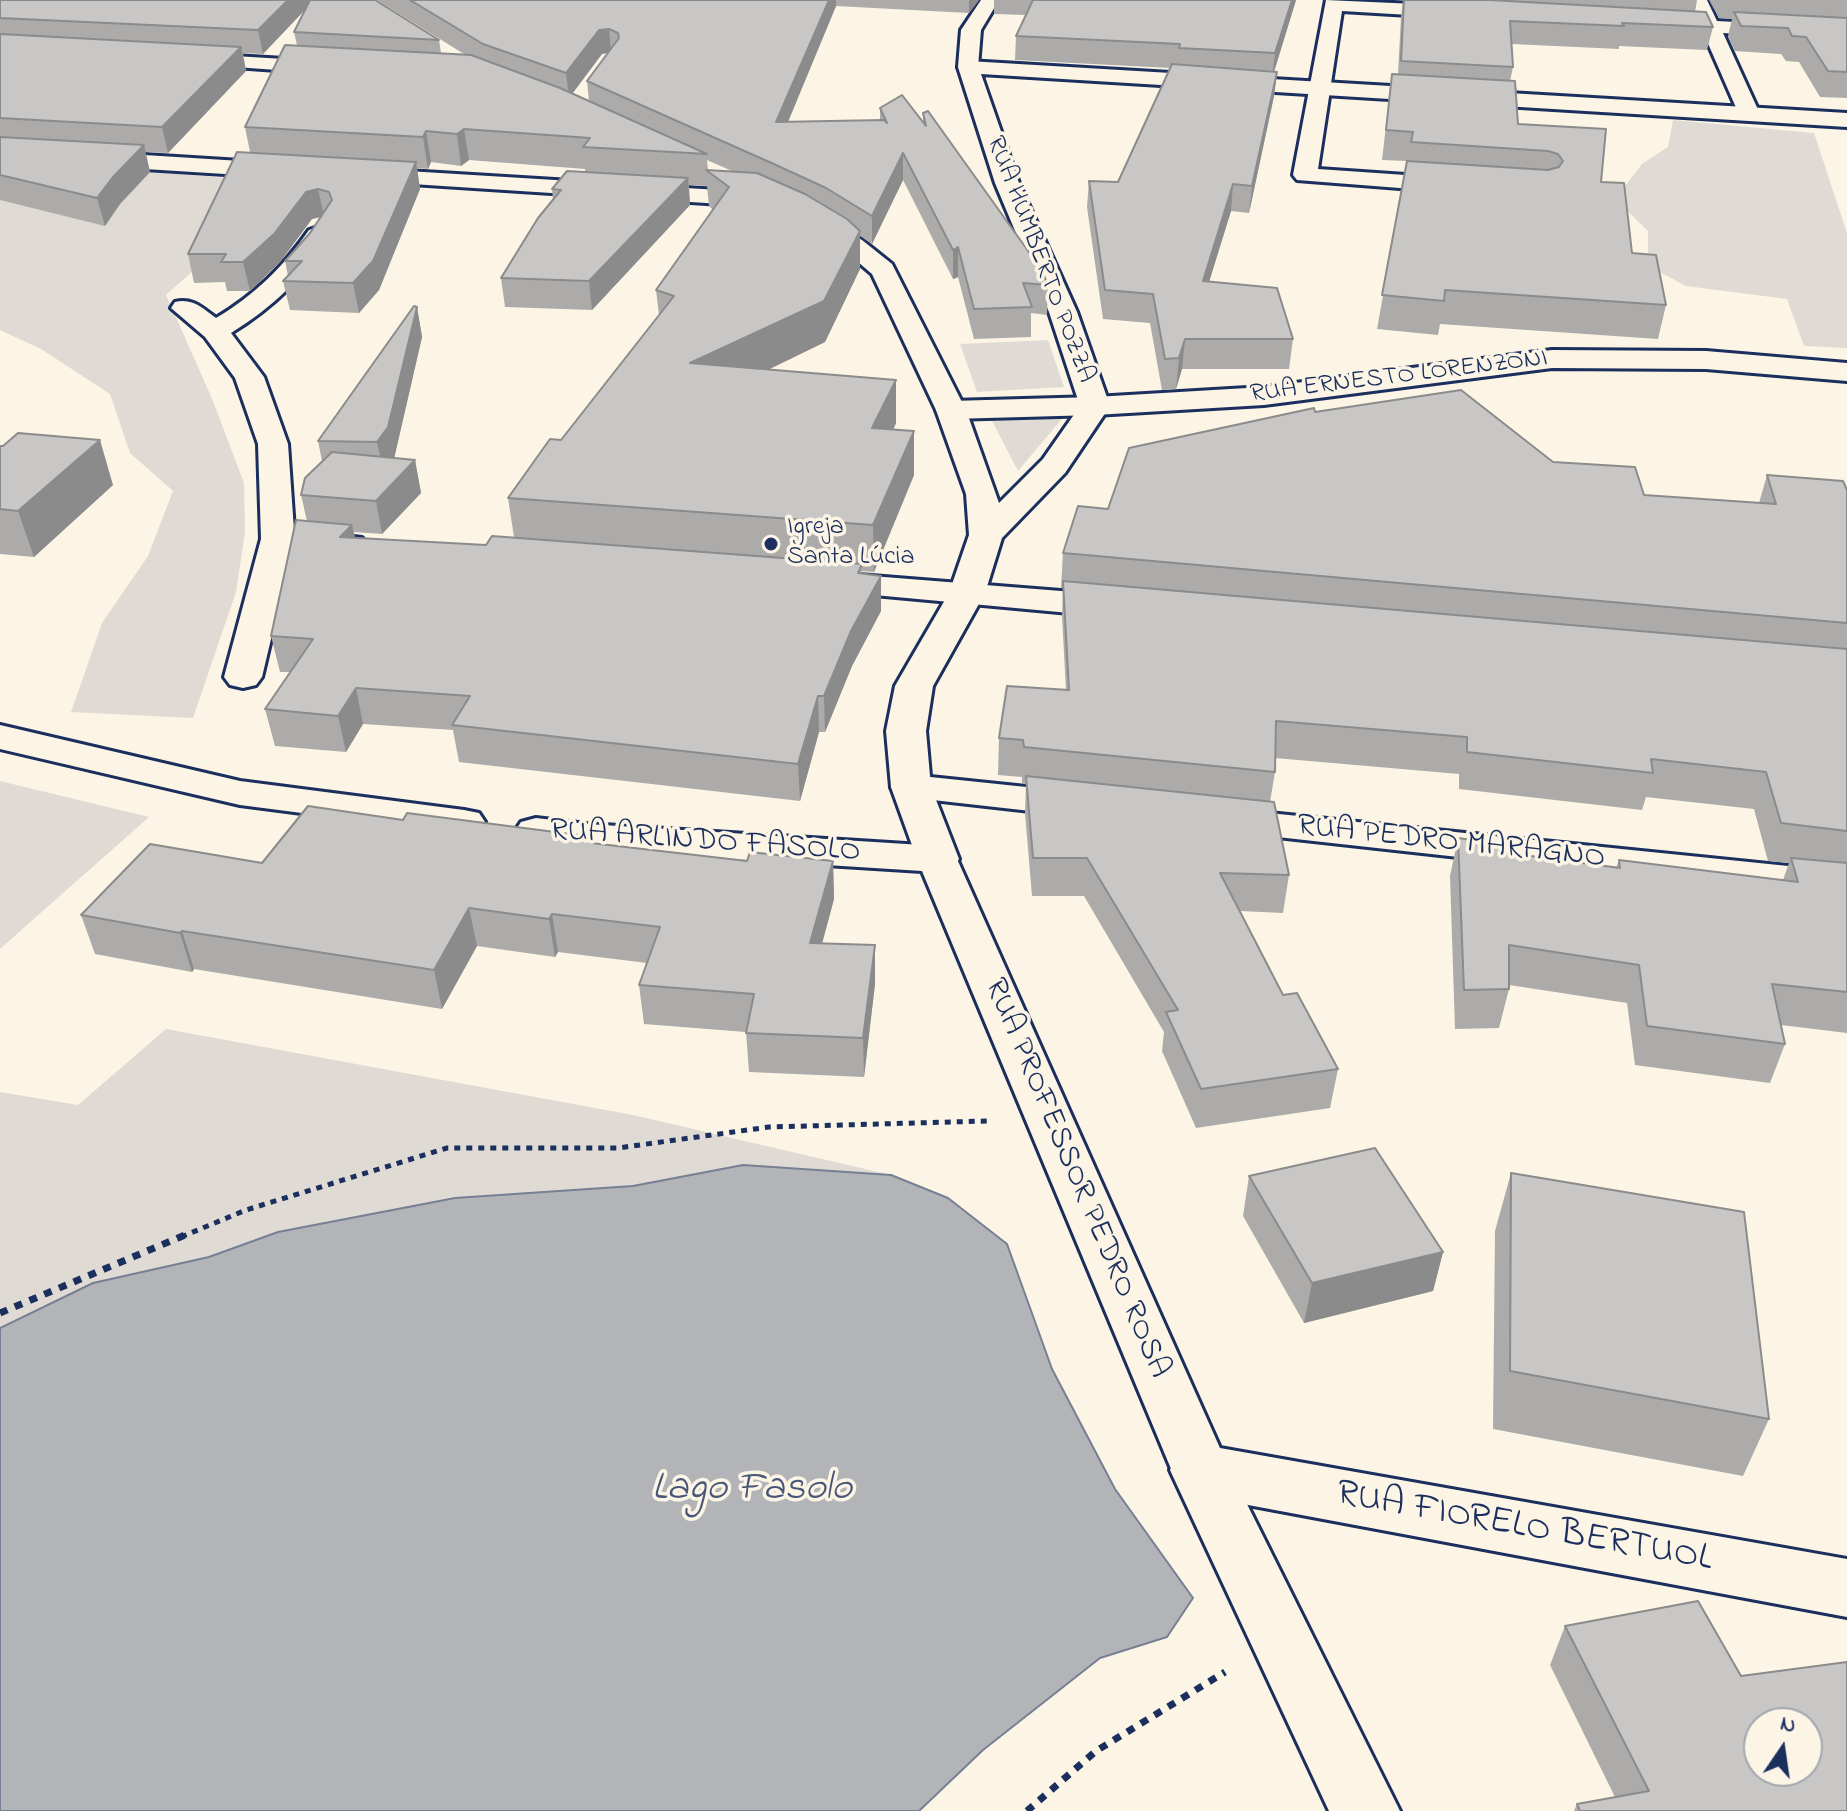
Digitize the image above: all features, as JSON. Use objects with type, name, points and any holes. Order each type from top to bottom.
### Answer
[{"type":"street","name":"RUA HUMBERTO POZZA","points":[[986,535],[1054,466],[1095,406],[1063,312],[1007,183],[968,67],[971,30],[979,12],[990,0]]},
{"type":"street","points":[[1698,0],[1749,114]]},
{"type":"street","points":[[1301,206],[1335,3],[1476,13]]},
{"type":"street","points":[[1633,22],[1847,34]]},
{"type":"street","points":[[162,58],[353,69]]},
{"type":"street","points":[[968,67],[1847,120]]},
{"type":"street","points":[[0,153],[768,200]]},
{"type":"street","points":[[712,174],[853,245],[883,270],[951,410],[982,494],[986,535]]},
{"type":"street","points":[[1305,175],[1479,187]]},
{"type":"street","points":[[215,331],[279,288],[300,266],[323,226]]},
{"type":"street","points":[[185,308],[215,331],[249,377],[273,444],[278,539],[243,677]]},
{"type":"street","name":"RUA ERNESTO LORENZONI","points":[[951,410],[1095,406],[1264,396],[1552,359],[1706,360],[1847,372]]},
{"type":"street","name":"RUA PROFESSOR PEDRO ROSA","points":[[986,535],[967,593],[914,686],[906,731],[911,787],[938,859],[1200,1470],[1365,1811]]},
{"type":"street","points":[[278,539],[388,548]]},
{"type":"street","points":[[795,580],[1155,610]]},
{"type":"street","name":"RUA ARLINDO FASOLO","points":[[0,737],[240,793],[587,837],[938,859]]},
{"type":"street","points":[[911,787],[1118,809]]},
{"type":"street","name":"RUA PEDRO MARAGNO","points":[[1181,816],[1847,886]]},
{"type":"street","name":"RUA FIORELO BERTUOL","points":[[1200,1470],[1847,1588]]},
{"type":"path","points":[[0,1313],[246,1210],[447,1148],[618,1148],[769,1127],[1049,1119]]},
{"type":"path","points":[[1027,1811],[1096,1751],[1281,1637]]},
{"type":"shaded area","points":[[1673,120],[1814,133],[1847,233],[1847,348],[1804,346],[1787,299],[1686,286],[1648,266],[1648,231],[1615,199],[1642,164],[1668,147]]},
{"type":"shaded area","points":[[0,161],[270,181],[204,261],[166,295],[213,401],[244,483],[245,532],[236,592],[193,718],[71,712],[102,623],[148,556],[173,491],[130,453],[110,394],[41,349],[0,330]]},
{"type":"shaded area","points":[[1048,340],[1064,387],[977,392],[960,344]]},
{"type":"shaded area","points":[[1066,414],[1018,471],[990,417]]},
{"type":"shaded area","points":[[0,781],[149,817],[0,949]]},
{"type":"shaded area","points":[[166,1029],[633,1115],[891,1175],[743,1165],[633,1186],[278,1232],[209,1257],[93,1283],[0,1328],[0,1092],[78,1105]]},
{"type":"water","name":"Lago Fasolo","points":[[743,1165],[891,1175],[948,1198],[1007,1244],[1052,1369],[1115,1489],[1193,1598],[1167,1637],[1100,1658],[983,1750],[919,1811],[0,1811],[0,1328],[93,1283],[209,1257],[278,1232],[455,1198],[633,1186]]},
{"type":"building","points":[[0,0],[288,0],[258,30],[0,18]]},
{"type":"building","points":[[310,0],[375,0],[439,40],[294,32]]},
{"type":"building","points":[[410,0],[829,0],[776,122],[884,120],[887,123],[880,108],[902,95],[926,126],[923,113],[928,111],[1041,269],[1048,285],[1023,283],[1032,307],[974,309],[958,247],[953,250],[903,153],[872,216],[826,188],[587,81],[619,38],[618,33],[609,29],[599,30],[566,73],[483,44]]},
{"type":"building","points":[[1033,0],[1292,0],[1275,53],[1179,48],[1180,44],[1016,36]]},
{"type":"building","points":[[1404,0],[1489,0],[1706,12],[1713,27],[1510,21],[1513,67],[1401,61]]},
{"type":"building","points":[[1734,12],[1847,18],[1847,72],[1828,71],[1806,37],[1792,36],[1788,28],[1741,26]]},
{"type":"building","points":[[0,34],[241,47],[162,127],[0,118]]},
{"type":"building","points":[[285,45],[471,55],[560,88],[707,154],[583,147],[590,138],[464,129],[457,134],[426,131],[423,137],[245,127]]},
{"type":"building","points":[[1172,64],[1277,72],[1252,186],[1233,184],[1203,281],[1277,288],[1293,339],[1185,339],[1179,358],[1165,359],[1153,294],[1105,290],[1089,181],[1118,182]]},
{"type":"building","points":[[1392,74],[1515,81],[1518,124],[1606,129],[1601,182],[1624,183],[1632,253],[1656,255],[1666,305],[1445,290],[1444,301],[1382,295],[1407,161],[1548,170],[1559,167],[1563,161],[1558,154],[1548,151],[1411,142],[1413,132],[1386,130]]},
{"type":"building","points":[[0,137],[144,145],[97,198],[0,175]]},
{"type":"building","points":[[237,152],[416,162],[373,261],[353,283],[283,281],[302,261],[285,261],[310,233],[332,200],[329,192],[318,189],[306,192],[274,234],[243,262],[221,262],[226,254],[188,254]]},
{"type":"building","points":[[706,170],[757,173],[805,194],[847,219],[860,231],[824,301],[690,363],[896,380],[872,428],[914,431],[873,525],[508,498],[550,439],[561,440],[674,296],[656,290],[729,187]]},
{"type":"building","points":[[567,171],[688,178],[589,281],[501,278],[538,218],[561,190],[552,189]]},
{"type":"building","points":[[414,306],[417,307],[388,427],[377,442],[318,441]]},
{"type":"building","points":[[1461,390],[1553,462],[1635,467],[1644,495],[1776,504],[1767,475],[1843,481],[1847,490],[1847,623],[1063,553],[1078,506],[1108,509],[1129,448],[1314,408],[1315,412]]},
{"type":"building","points":[[18,433],[100,440],[18,511],[0,509],[0,446]]},
{"type":"building","points":[[332,452],[415,460],[376,501],[301,495],[305,478]]},
{"type":"building","points":[[296,520],[352,525],[340,537],[486,545],[492,536],[862,564],[858,573],[881,576],[851,631],[824,696],[818,696],[798,764],[452,725],[470,696],[356,688],[338,716],[265,709],[313,639],[271,636]]},
{"type":"building","points":[[1063,581],[1847,649],[1847,831],[1781,823],[1766,772],[1651,759],[1653,773],[1467,752],[1467,737],[1276,721],[1275,772],[1024,747],[1023,740],[999,738],[1007,686],[1069,690]]},
{"type":"building","points":[[1026,776],[1274,802],[1289,875],[1220,873],[1283,995],[1297,993],[1338,1069],[1201,1089],[1166,1012],[1178,1010],[1087,858],[1033,858]]},
{"type":"building","points":[[308,806],[403,820],[407,813],[594,837],[591,843],[747,861],[750,852],[833,861],[810,943],[875,945],[863,1038],[746,1033],[754,994],[639,985],[660,927],[552,914],[549,919],[469,908],[434,970],[180,933],[81,915],[150,844],[262,863]]},
{"type":"building","points":[[1458,838],[1508,845],[1508,853],[1620,868],[1619,860],[1798,882],[1791,858],[1847,863],[1847,992],[1772,984],[1785,1044],[1647,1026],[1639,965],[1509,945],[1509,989],[1464,990]]},
{"type":"building","points":[[1375,1148],[1443,1252],[1312,1283],[1249,1176]]},
{"type":"building","points":[[1511,1173],[1744,1212],[1769,1419],[1510,1371]]},
{"type":"building","points":[[1698,1601],[1741,1676],[1847,1662],[1847,1811],[1580,1811],[1577,1804],[1649,1791],[1565,1626]]},
{"type":"place","name":"Igreja Santa Lúcia","points":[[771,544]]}]
